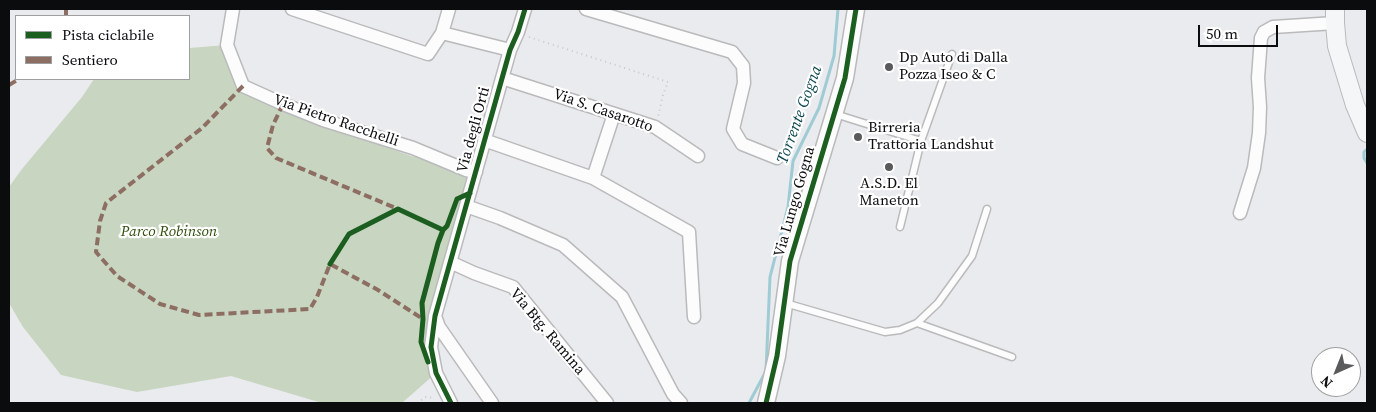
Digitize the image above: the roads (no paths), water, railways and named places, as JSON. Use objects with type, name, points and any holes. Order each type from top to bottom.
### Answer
[{"type":"main road","points":[[1335,16],[1337,46],[1367,134]]},
{"type":"street","name":"Via Pietro Racchelli","points":[[233,9],[228,45],[243,86],[323,120],[413,148],[466,170],[476,172]]},
{"type":"street","points":[[292,9],[428,54],[442,34],[449,9]]},
{"type":"street","name":"Via degli Orti","points":[[444,399],[431,347],[435,316],[510,50],[525,9]]},
{"type":"street","points":[[586,9],[732,52],[743,66],[744,82],[733,129],[742,144],[777,158]]},
{"type":"street","name":"Via Lungo Gogna","points":[[766,403],[777,356],[790,261],[845,78],[856,9]]},
{"type":"street","points":[[1240,213],[1254,168],[1259,133],[1260,90],[1258,78],[1261,38],[1264,32],[1273,27],[1335,16]]},
{"type":"street","points":[[442,34],[510,50]]},
{"type":"street","name":"Via S. Casarotto","points":[[502,78],[655,127],[698,156]]},
{"type":"street","points":[[593,178],[614,114]]},
{"type":"street","points":[[484,140],[593,178],[689,232],[694,317]]},
{"type":"street","points":[[466,206],[500,218],[563,245],[622,297],[673,394],[681,403]]},
{"type":"street","name":"Via Btg. Ramina","points":[[450,262],[513,288],[607,403]]},
{"type":"street","points":[[435,316],[439,327],[492,403]]},
{"type":"lane","points":[[900,227],[921,141],[952,54]]},
{"type":"lane","points":[[834,114],[921,141]]},
{"type":"lane","points":[[784,303],[885,332],[900,330],[917,323],[938,303],[972,256],[987,209]]},
{"type":"lane","points":[[917,323],[1012,357]]},
{"type":"waterway","name":"Torrente Gogna","points":[[749,403],[766,371],[770,277],[788,207],[793,161],[819,108],[834,56],[838,9]]},
{"type":"waterway","points":[[1366,150],[1364,158],[1367,163]]},
{"type":"place","name":"Dp Auto di Dalla Pozza Iseo & C","points":[[889,67]]},
{"type":"place","name":"Birreria Trattoria Landshut","points":[[858,137]]},
{"type":"place","name":"A.S.D. El Maneton","points":[[889,167]]},
{"type":"park label","name":"Parco Robinson","points":[[169,232]]}]
